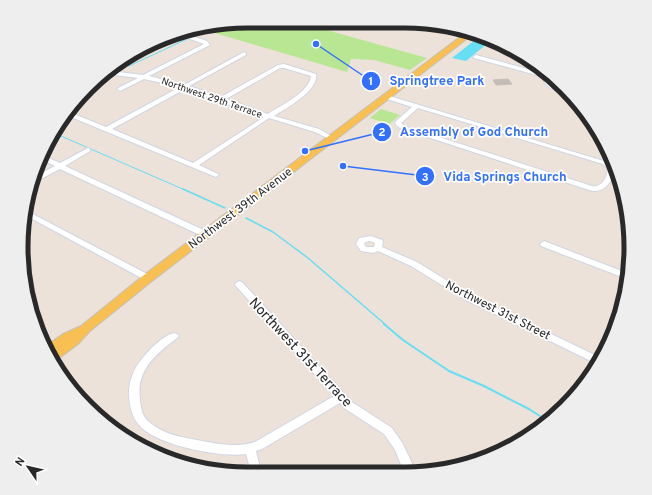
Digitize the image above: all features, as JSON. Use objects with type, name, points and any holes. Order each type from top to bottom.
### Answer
[{"type":"main road","name":"Northwest 39th Avenue","points":[[56,355],[74,341],[86,328],[148,278],[466,37]]},
{"type":"main road","name":"Northwest 39th Avenue","points":[[52,347],[67,337],[86,328]]},
{"type":"street","points":[[120,89],[207,44],[188,36]]},
{"type":"street","points":[[106,130],[244,54]]},
{"type":"street","points":[[476,57],[539,74]]},
{"type":"street","points":[[193,166],[308,89],[312,83],[314,75],[284,66],[271,70],[222,100]]},
{"type":"street","name":"Northwest 29th Terrace","points":[[113,73],[146,76],[185,87],[269,116],[318,136],[331,138]]},
{"type":"street","points":[[548,81],[549,85],[554,87]]},
{"type":"street","points":[[386,96],[607,165]]},
{"type":"street","points":[[418,106],[398,122],[398,124],[402,127],[587,187],[598,189],[611,174]]},
{"type":"street","points":[[72,115],[216,175]]},
{"type":"street","points":[[40,177],[88,150]]},
{"type":"street","points":[[47,160],[205,234]]},
{"type":"street","points":[[31,215],[148,278]]},
{"type":"street","points":[[544,244],[622,274]]},
{"type":"street","name":"Northwest 31st Street","points":[[378,248],[414,264],[469,298],[594,359]]},
{"type":"street","name":"Northwest 31st Terrace","points":[[238,284],[348,405],[388,431],[400,447],[408,467]]},
{"type":"street","points":[[174,336],[150,355],[143,364],[135,380],[133,396],[136,412],[142,423],[156,432],[191,444],[230,451],[250,449],[258,446],[341,397]]},
{"type":"street","points":[[250,449],[255,467]]},
{"type":"green space","points":[[233,28],[319,28],[427,58],[410,70],[374,60],[351,59],[347,72],[209,31]]},
{"type":"green space","points":[[381,109],[400,115],[389,124],[370,118]]},
{"type":"water","points":[[475,40],[486,44],[466,61],[452,58]]},
{"type":"building","points":[[508,79],[512,84],[496,85],[493,80]]},
{"type":"waterway","points":[[193,36],[198,34]]},
{"type":"waterway","points":[[129,66],[187,39]]},
{"type":"waterway","points":[[59,135],[185,190]]},
{"type":"waterway","points":[[183,189],[225,208]]},
{"type":"waterway","points":[[246,218],[273,232],[308,258],[386,325]]},
{"type":"waterway","points":[[384,324],[403,340],[449,371],[484,386],[529,409],[543,418]]},
{"type":"place","name":"Springtree Park","points":[[316,44]]},
{"type":"place","name":"Assembly of God Church","points":[[305,151]]},
{"type":"place","name":"Vida Springs Church","points":[[343,166]]}]
